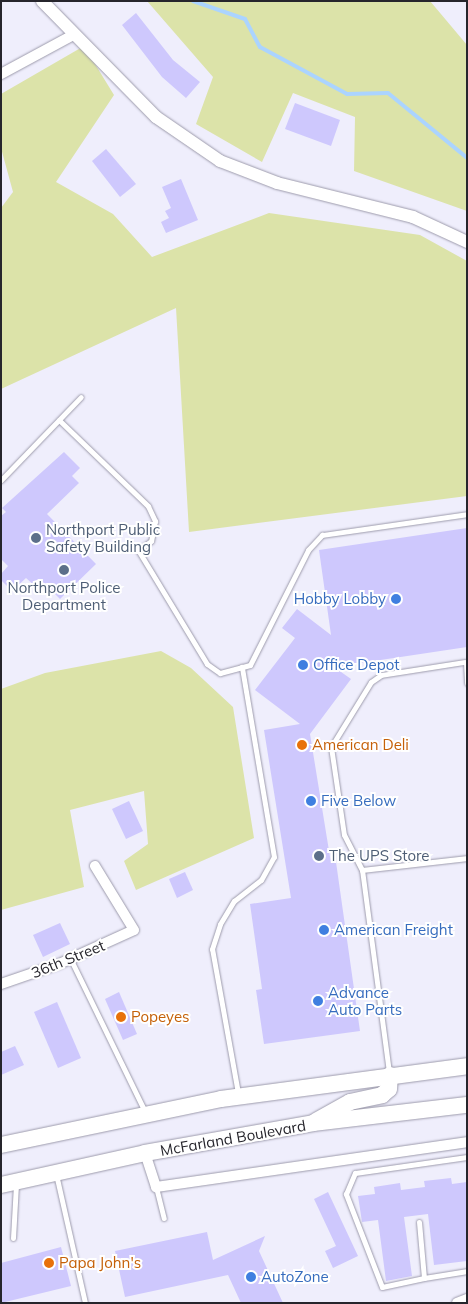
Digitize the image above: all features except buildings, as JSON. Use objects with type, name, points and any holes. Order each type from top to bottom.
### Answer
[{"type":"highway","points":[[1,1144],[239,1096],[467,1066]]},
{"type":"highway","points":[[313,1123],[350,1102],[382,1095],[389,1089],[390,1075]]},
{"type":"highway","name":"McFarland Boulevard","points":[[8,1184],[145,1153],[313,1123],[467,1105]]},
{"type":"street","points":[[42,1],[73,35],[156,116],[220,161],[277,183],[413,217],[467,242]]},
{"type":"street","points":[[1,74],[73,35]]},
{"type":"street","name":"36th Street","points":[[1,984],[71,960],[134,930],[96,866]]},
{"type":"street","points":[[145,1153],[156,1187],[467,1142]]},
{"type":"street","points":[[457,1303],[467,1299]]},
{"type":"lane","points":[[1,480],[81,397]]},
{"type":"lane","points":[[59,420],[148,506],[155,521],[151,541],[138,550],[207,664],[220,673],[250,665],[308,550],[322,534],[467,514]]},
{"type":"lane","points":[[390,1075],[362,870],[344,835],[331,747],[336,734],[371,682],[381,675],[465,662],[467,683]]},
{"type":"lane","points":[[239,1096],[212,949],[220,924],[234,901],[261,880],[274,857],[242,667]]},
{"type":"lane","points":[[362,870],[467,858]]},
{"type":"lane","points":[[71,960],[146,1114]]},
{"type":"lane","points":[[467,1158],[354,1173],[346,1194],[382,1287],[467,1271]]},
{"type":"lane","points":[[55,1172],[85,1303]]},
{"type":"lane","points":[[8,1184],[13,1238]]},
{"type":"lane","points":[[156,1187],[164,1218]]},
{"type":"lane","points":[[419,1222],[424,1278]]},
{"type":"green space","points":[[147,1],[430,1],[467,45],[467,211],[354,171],[355,117],[293,93],[262,162],[196,124],[213,77]]},
{"type":"green space","points":[[84,46],[114,95],[56,182],[113,214],[152,257],[269,213],[420,235],[467,261],[467,496],[189,532],[176,308],[1,389],[1,208],[13,192],[1,148],[1,94]]},
{"type":"green space","points":[[161,651],[191,668],[233,707],[254,838],[136,890],[124,861],[148,844],[144,791],[70,810],[84,887],[1,910],[1,689],[45,673]]},
{"type":"waterway","points":[[193,1],[245,19],[260,47],[347,94],[388,93],[467,158]]},
{"type":"place","name":"Northport Public Safety Building","points":[[36,538]]},
{"type":"place","name":"Northport Police Department","points":[[64,570]]},
{"type":"place","name":"Hobby Lobby","points":[[396,599]]},
{"type":"place","name":"Office Depot","points":[[303,665]]},
{"type":"place","name":"American Deli","points":[[302,745]]},
{"type":"place","name":"Five Below","points":[[311,801]]},
{"type":"place","name":"The UPS Store","points":[[319,856]]},
{"type":"place","name":"American Freight","points":[[324,930]]},
{"type":"place","name":"Advance Auto Parts","points":[[318,1001]]},
{"type":"place","name":"Popeyes","points":[[121,1017]]},
{"type":"place","name":"Papa John's","points":[[49,1263]]},
{"type":"place","name":"AutoZone","points":[[251,1277]]}]
